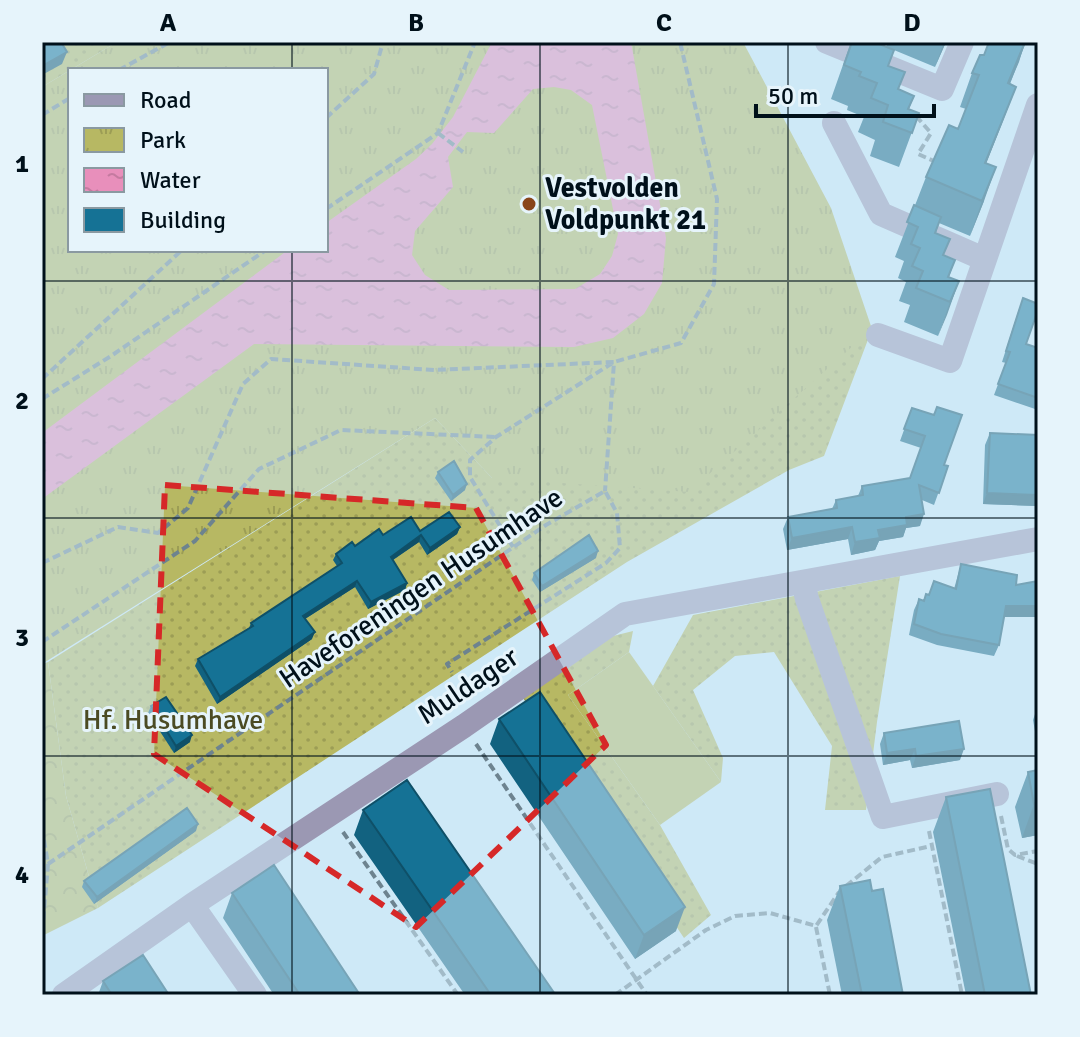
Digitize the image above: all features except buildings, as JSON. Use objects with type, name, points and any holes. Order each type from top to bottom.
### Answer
[{"type":"street","points":[[827,42],[942,89],[962,42]]},
{"type":"street","points":[[878,335],[950,361],[1038,105]]},
{"type":"street","points":[[834,123],[881,214],[984,259]]},
{"type":"street","name":"Muldager","points":[[64,995],[192,905],[464,726],[625,614],[1038,539]]},
{"type":"street","points":[[803,582],[883,817],[997,794]]},
{"type":"street","points":[[192,905],[255,995]]},
{"type":"path","points":[[123,68],[170,42]]},
{"type":"path","points":[[328,116],[374,74],[383,42]]},
{"type":"path","points":[[328,208],[439,133],[475,42]]},
{"type":"path","points":[[42,563],[118,527],[158,533],[188,508],[243,384],[271,359],[434,370],[614,362],[681,343],[714,284],[717,199],[680,42]]},
{"type":"path","points":[[42,115],[68,99]]},
{"type":"path","points":[[914,114],[931,133],[918,154],[939,163]]},
{"type":"path","points":[[439,133],[462,151]]},
{"type":"path","points":[[42,379],[180,252]]},
{"type":"path","points":[[42,399],[263,252]]},
{"type":"path","points":[[513,547],[470,477],[470,460],[496,437],[614,362]]},
{"type":"path","points":[[605,491],[614,362]]},
{"type":"path","points":[[42,642],[195,541],[259,469],[341,430],[496,437]]},
{"type":"path","name":"Haveforeningen Husumhave","points":[[48,864],[513,547],[605,491],[617,513],[620,548],[606,563],[447,664],[452,672]]},
{"type":"path","points":[[464,726],[647,995]]},
{"type":"path","points":[[997,794],[1008,849],[1038,864]]},
{"type":"path","points":[[923,809],[962,995]]},
{"type":"path","points":[[330,813],[458,995]]},
{"type":"path","points":[[42,828],[48,864],[42,934]]},
{"type":"path","points":[[830,995],[816,926],[834,896],[882,857],[931,846]]},
{"type":"path","points":[[1015,855],[1038,851]]},
{"type":"path","points":[[615,995],[706,930],[735,916],[770,913],[816,926]]},
{"type":"highlighted area","points":[[165,485],[476,508],[606,745],[416,927],[154,754]]},
{"type":"green space","points":[[42,42],[117,42],[74,68],[68,68],[68,71],[42,87]]},
{"type":"green space","points":[[117,42],[743,42],[831,208],[872,329],[689,492],[492,478],[435,418],[42,664],[42,87],[68,71],[68,252],[328,252],[328,68],[73,68]]},
{"type":"green space","name":"Hf. Husumhave","points":[[872,329],[824,456],[789,470],[627,562],[98,908],[66,796],[48,662],[435,418],[492,478]]},
{"type":"green space","points":[[900,576],[866,810],[825,810],[832,746],[774,652],[735,656],[693,690],[723,758],[721,782],[653,686],[693,615]]},
{"type":"green space","points":[[633,631],[629,652],[568,695],[660,825],[711,915],[684,938],[521,695],[609,637]]},
{"type":"green space","points":[[629,652],[721,782],[660,825],[568,695]]},
{"type":"green space","points":[[48,662],[66,796],[98,908],[42,936],[42,664]]},
{"type":"water","points":[[492,42],[631,42],[666,238],[662,283],[644,314],[613,338],[574,347],[254,344],[42,499],[42,433],[285,252],[328,252],[328,222],[416,159],[453,117]],"holes":[[[554,87],[571,90],[592,105],[618,234],[612,256],[600,274],[575,289],[449,290],[425,275],[412,255],[415,231],[453,187],[448,157],[467,132],[494,133],[533,89]]]},
{"type":"place","name":"Vestvolden Voldpunkt 21","points":[[529,204]]}]
